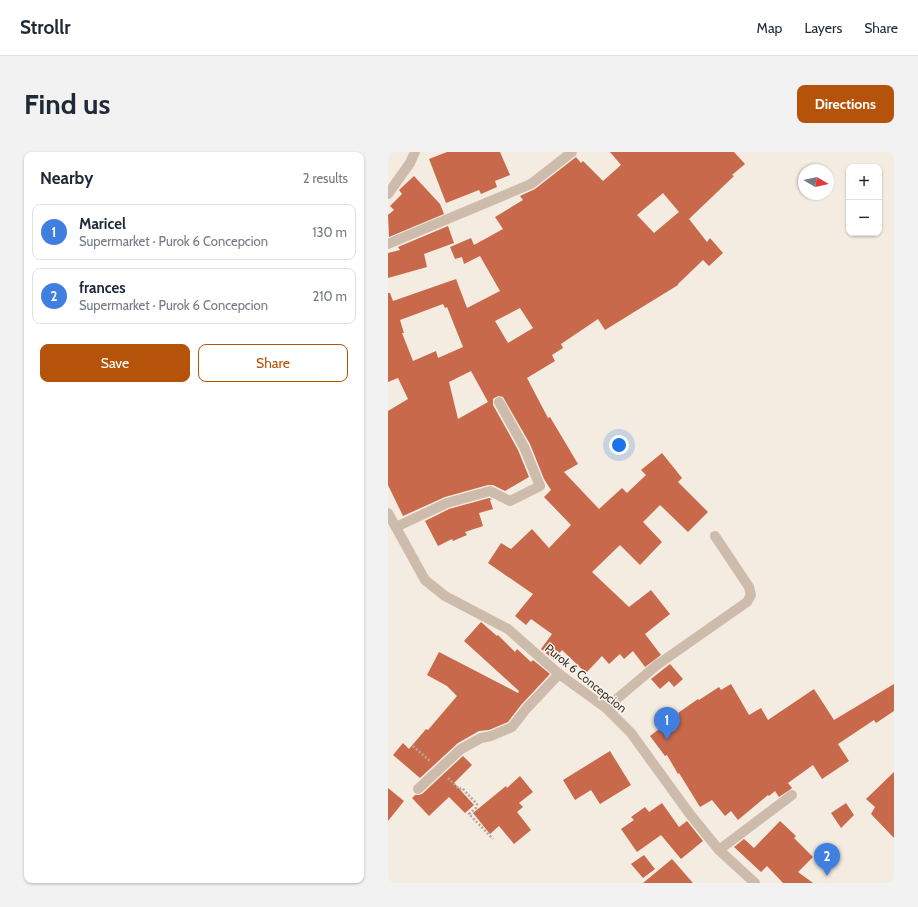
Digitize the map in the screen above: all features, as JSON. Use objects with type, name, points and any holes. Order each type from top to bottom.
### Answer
[{"type":"street","points":[[388,194],[410,163],[415,152]]},
{"type":"street","points":[[388,244],[531,184],[572,152]]},
{"type":"street","points":[[396,527],[447,503],[490,491],[510,500],[540,486],[524,447],[499,402]]},
{"type":"street","name":"Purok 6 Concepcion","points":[[388,513],[425,580],[445,596],[508,629],[560,674],[606,708],[631,733],[689,813],[719,850],[755,883]]},
{"type":"street","points":[[606,708],[656,665],[747,602],[751,595],[749,587],[715,536]]},
{"type":"street","points":[[418,789],[461,749],[480,738],[491,736],[512,727],[526,709],[560,674]]},
{"type":"street","points":[[719,850],[792,795]]},
{"type":"path","points":[[413,746],[459,789],[462,788],[477,804],[476,808],[469,814],[493,839]]},
{"type":"building","points":[[447,152],[500,152],[510,175],[495,181],[497,187],[481,194],[479,190],[446,203],[429,159]]},
{"type":"building","points":[[610,152],[734,152],[745,164],[732,175],[734,176],[689,219],[707,242],[710,238],[723,253],[709,266],[703,260],[678,285],[605,330],[598,319],[561,344],[563,348],[552,355],[555,361],[527,378],[548,418],[550,417],[578,464],[564,472],[599,509],[622,488],[627,493],[646,475],[641,470],[662,453],[682,478],[678,482],[708,512],[688,532],[660,505],[643,522],[662,542],[640,565],[620,545],[592,572],[629,607],[651,590],[670,614],[645,634],[661,655],[645,667],[633,651],[624,659],[620,654],[609,664],[602,656],[586,673],[562,650],[554,660],[541,649],[552,634],[531,619],[526,625],[515,616],[533,594],[488,563],[501,543],[511,549],[532,529],[549,548],[571,525],[544,497],[551,490],[544,479],[530,444],[503,397],[499,396],[493,399],[493,405],[518,450],[529,477],[505,491],[493,485],[488,485],[445,497],[403,516],[388,485],[388,411],[408,399],[398,378],[388,382],[388,293],[390,293],[393,301],[456,279],[467,308],[500,291],[480,256],[464,264],[462,257],[455,259],[450,247],[471,238],[474,245],[503,229],[495,217],[523,200],[520,196],[535,189],[576,157],[581,163],[583,161],[603,181],[621,165]],"holes":[[[663,193],[679,212],[654,233],[637,215]],[[443,304],[445,308],[447,307],[463,347],[438,358],[436,351],[413,361],[402,333],[404,333],[400,320]],[[520,308],[533,328],[508,343],[495,321]],[[471,371],[488,402],[458,419],[449,382]]]},
{"type":"building","points":[[414,176],[440,204],[444,214],[389,237],[388,215],[394,210],[390,206],[402,194],[399,190]]},
{"type":"building","points":[[448,226],[454,243],[424,254],[427,267],[388,278],[388,253],[400,250],[398,247]]},
{"type":"building","points":[[489,498],[492,499],[490,500],[493,509],[479,513],[483,526],[465,532],[467,535],[453,541],[452,539],[438,546],[425,521],[449,509]]},
{"type":"building","points":[[481,622],[497,636],[498,635],[515,652],[517,649],[531,662],[533,660],[550,674],[521,705],[508,722],[489,730],[479,731],[458,743],[420,778],[393,755],[403,743],[409,749],[426,729],[428,730],[457,696],[447,686],[427,675],[439,652],[518,693],[519,691],[464,641]]},
{"type":"building","points":[[670,664],[683,679],[674,687],[669,681],[660,689],[651,679]]},
{"type":"building","points":[[731,684],[749,715],[761,708],[768,720],[814,689],[834,720],[894,684],[894,711],[876,723],[874,720],[838,744],[849,761],[822,779],[813,765],[788,783],[792,788],[791,789],[779,797],[775,791],[769,796],[768,795],[738,820],[731,811],[725,816],[712,800],[700,807],[667,755],[665,756],[650,736],[698,699],[699,700],[719,687],[721,690]]},
{"type":"building","points":[[610,751],[631,785],[600,804],[591,790],[575,800],[563,780]]},
{"type":"building","points":[[463,756],[472,765],[454,783],[474,805],[465,813],[449,797],[429,816],[412,798],[415,795],[422,794]]},
{"type":"building","points":[[894,772],[894,838],[871,814],[875,807],[866,799]]},
{"type":"building","points":[[520,776],[533,792],[519,803],[523,807],[517,812],[531,830],[514,844],[499,826],[490,834],[473,813],[506,786],[507,788]]},
{"type":"building","points":[[388,788],[404,801],[388,821]]},
{"type":"building","points":[[662,803],[679,827],[687,821],[703,841],[681,859],[661,835],[637,852],[621,829],[634,820],[631,817],[645,807],[649,812]]},
{"type":"building","points":[[846,803],[854,815],[841,828],[831,813]]},
{"type":"building","points":[[780,821],[796,836],[794,838],[813,857],[798,872],[813,883],[783,883],[767,866],[761,872],[734,847],[744,839],[754,848]]},
{"type":"building","points":[[644,855],[655,869],[643,878],[631,864]]},
{"type":"building","points":[[672,859],[693,883],[643,883]]},
{"type":"place","name":"Maricel","points":[[667,740]]},
{"type":"place","name":"frances","points":[[827,876]]}]
